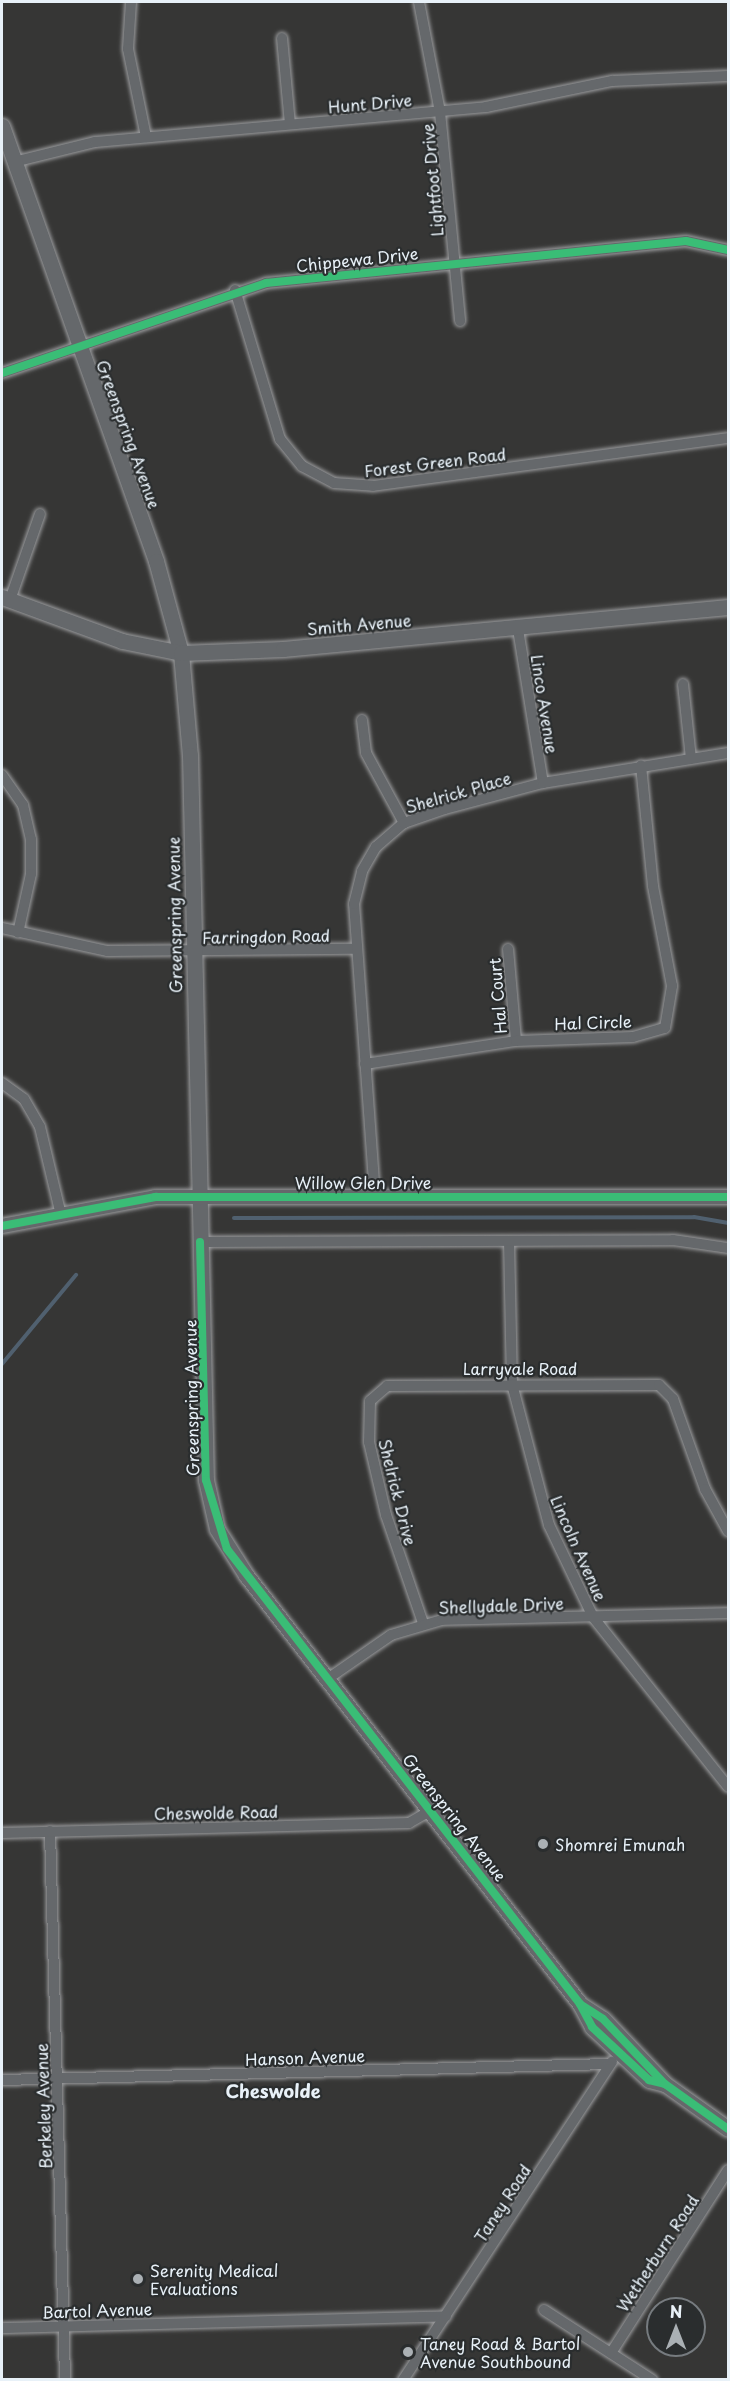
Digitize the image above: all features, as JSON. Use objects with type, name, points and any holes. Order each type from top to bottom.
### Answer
[{"type":"main road","name":"Greenspring Avenue","points":[[2,126],[156,561],[181,653],[190,755],[200,1242],[211,1508],[228,1549],[326,1680],[619,2055],[666,2084],[729,2129]]},
{"type":"main road","name":"Smith Avenue","points":[[6,598],[122,641],[181,653],[518,629],[729,607]]},
{"type":"street","points":[[131,2],[128,49],[146,137]]},
{"type":"street","name":"Lightfoot Drive","points":[[419,2],[440,112],[460,321]]},
{"type":"street","points":[[282,38],[290,124]]},
{"type":"street","name":"Hunt Drive","points":[[14,162],[67,147],[146,137],[440,112],[612,81],[729,76]]},
{"type":"street","name":"Chippewa Drive","points":[[2,373],[235,290],[454,262],[686,241],[729,250]]},
{"type":"street","name":"Forest Green Road","points":[[235,290],[280,439],[302,466],[334,483],[373,486],[729,438]]},
{"type":"street","points":[[6,598],[40,514]]},
{"type":"street","name":"Linco Avenue","points":[[518,629],[543,783]]},
{"type":"street","points":[[683,684],[691,759]]},
{"type":"street","points":[[362,720],[366,753],[404,823]]},
{"type":"street","name":"Shelrick Place","points":[[375,1196],[354,949],[354,904],[362,871],[376,847],[404,823],[543,783],[729,753]]},
{"type":"street","name":"Hal Circle","points":[[365,1064],[516,1041],[633,1037],[666,1028],[672,986],[653,886],[641,766]]},
{"type":"street","points":[[2,775],[23,805],[32,839],[32,874],[18,933]]},
{"type":"street","name":"Farringdon Road","points":[[2,928],[107,951],[354,949]]},
{"type":"street","name":"Hal Court","points":[[508,949],[516,1041]]},
{"type":"street","points":[[2,1083],[24,1099],[40,1127],[61,1215]]},
{"type":"street","name":"Willow Glen Drive","points":[[2,1226],[136,1199],[199,1196],[729,1197]]},
{"type":"street","points":[[200,1242],[684,1240],[729,1248]]},
{"type":"street","name":"Lincoln Avenue","points":[[509,1241],[512,1384],[543,1507],[593,1617],[729,1787]]},
{"type":"street","name":"Larryvale Road","points":[[400,1383],[640,1383],[658,1385],[673,1399],[705,1489],[729,1531]]},
{"type":"street","name":"Shelrick Drive","points":[[400,1383],[377,1391],[366,1424],[386,1515],[423,1623]]},
{"type":"street","name":"Shellydale Drive","points":[[326,1680],[384,1639],[423,1623],[729,1613]]},
{"type":"street","name":"Cheswolde Road","points":[[2,1833],[408,1823],[428,1812]]},
{"type":"street","name":"Berkeley Avenue","points":[[51,1832],[65,2379]]},
{"type":"street","name":"Hanson Avenue","points":[[2,2080],[619,2055]]},
{"type":"street","name":"Taney Road","points":[[403,2379],[619,2055]]},
{"type":"street","name":"Wetherburn Road","points":[[611,2353],[729,2170]]},
{"type":"street","points":[[544,2310],[652,2379]]},
{"type":"street","name":"Bartol Avenue","points":[[2,2328],[446,2316]]},
{"type":"waterway","points":[[234,1218],[694,1217],[728,1223]]},
{"type":"waterway","points":[[2,1364],[76,1275]]},
{"type":"cycle path","points":[[2,373],[266,283],[686,241],[728,250]]},
{"type":"cycle path","points":[[2,1226],[155,1197],[728,1197]]},
{"type":"cycle path","points":[[200,1242],[206,1480],[227,1549],[580,2004],[592,2027],[649,2080],[665,2084]]},
{"type":"cycle path","points":[[580,2004],[603,2019],[665,2084],[728,2129]]},
{"type":"place","name":"Shomrei Emunah","points":[[543,1844]]},
{"type":"place","name":"Serenity Medical Evaluations","points":[[138,2279]]},
{"type":"place","name":"Taney Road & Bartol Avenue Southbound","points":[[408,2352]]},
{"type":"district","name":"Cheswolde","points":[[273,2091]]}]
